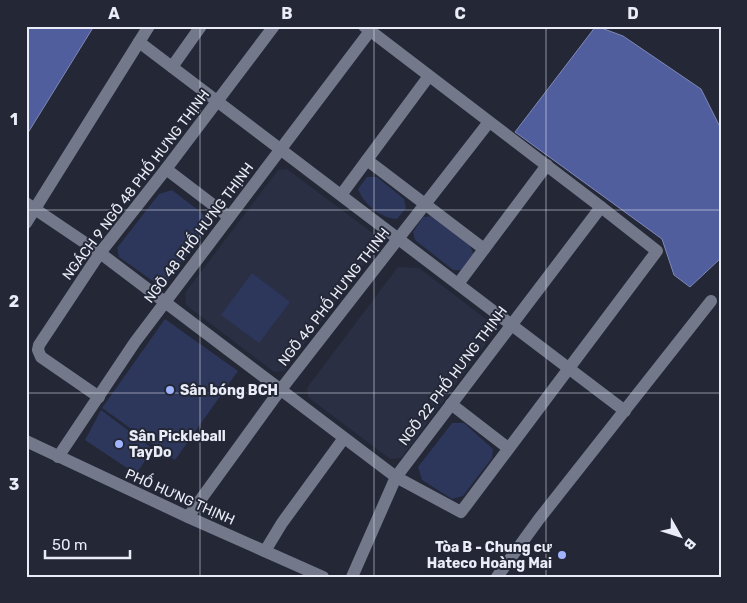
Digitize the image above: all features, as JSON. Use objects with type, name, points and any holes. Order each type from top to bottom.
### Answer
[{"type":"street","points":[[26,223],[31,206],[149,26]]},
{"type":"street","points":[[172,67],[201,26]]},
{"type":"street","name":"NGÁCH 9 NGÕ 48 PHỐ HƯNG THỊNH","points":[[98,397],[41,357],[38,350],[39,345],[100,253],[274,26]]},
{"type":"street","points":[[31,206],[100,253],[396,476],[461,512],[657,251],[367,29]]},
{"type":"street","name":"NGÕ 48 PHỐ HƯNG THỊNH","points":[[58,457],[164,303],[281,150],[367,29]]},
{"type":"street","points":[[139,42],[625,411]]},
{"type":"street","points":[[341,195],[429,76]]},
{"type":"street","name":"NGÕ 46 PHỐ HƯNG THỊNH","points":[[188,517],[280,390],[489,122]]},
{"type":"street","points":[[367,160],[484,249]]},
{"type":"street","points":[[458,284],[547,165]]},
{"type":"street","points":[[166,169],[230,216]]},
{"type":"street","name":"NGÕ 22 PHỐ HƯNG THỊNH","points":[[352,577],[396,476],[601,207]]},
{"type":"street","points":[[497,577],[539,519],[711,302]]},
{"type":"street","points":[[451,404],[508,448]]},
{"type":"street","points":[[265,551],[282,523],[344,438]]},
{"type":"street","name":"PHỐ HƯNG THỊNH","points":[[26,441],[188,517],[323,577]]},
{"type":"shaded area","points":[[26,26],[94,26],[26,136]]},
{"type":"shaded area","points":[[596,26],[623,36],[701,89],[721,129],[721,258],[690,287],[674,275],[662,239],[515,132]]},
{"type":"shaded area","points":[[287,169],[374,234],[375,249],[284,371],[274,372],[186,305],[185,293],[278,170]]},
{"type":"shaded area","points":[[367,177],[377,177],[404,199],[406,208],[397,219],[385,216],[374,210],[360,195],[358,189]]},
{"type":"shaded area","points":[[172,190],[207,217],[207,228],[167,282],[157,284],[119,257],[117,248],[159,194]]},
{"type":"shaded area","points":[[433,216],[470,245],[474,256],[463,270],[453,270],[415,240],[413,232],[423,217]]},
{"type":"shaded area","points":[[398,267],[419,268],[491,323],[493,334],[401,458],[390,459],[308,397],[307,388]]},
{"type":"shaded area","points":[[252,273],[290,302],[259,343],[221,315]]},
{"type":"shaded area","name":"Sân bóng BCH","points":[[165,319],[238,371],[175,460],[102,408]]},
{"type":"shaded area","name":"Sân Pickleball TayDo","points":[[101,410],[153,449],[136,474],[85,440]]},
{"type":"shaded area","points":[[452,423],[464,423],[493,449],[492,458],[463,496],[452,499],[422,480],[418,467]]},
{"type":"place","name":"Sân bóng BCH","points":[[170,390]]},
{"type":"place","name":"Sân Pickleball TayDo","points":[[119,444]]},
{"type":"place","name":"Tòa B - Chung cư Hateco Hoàng Mai","points":[[562,555]]}]
